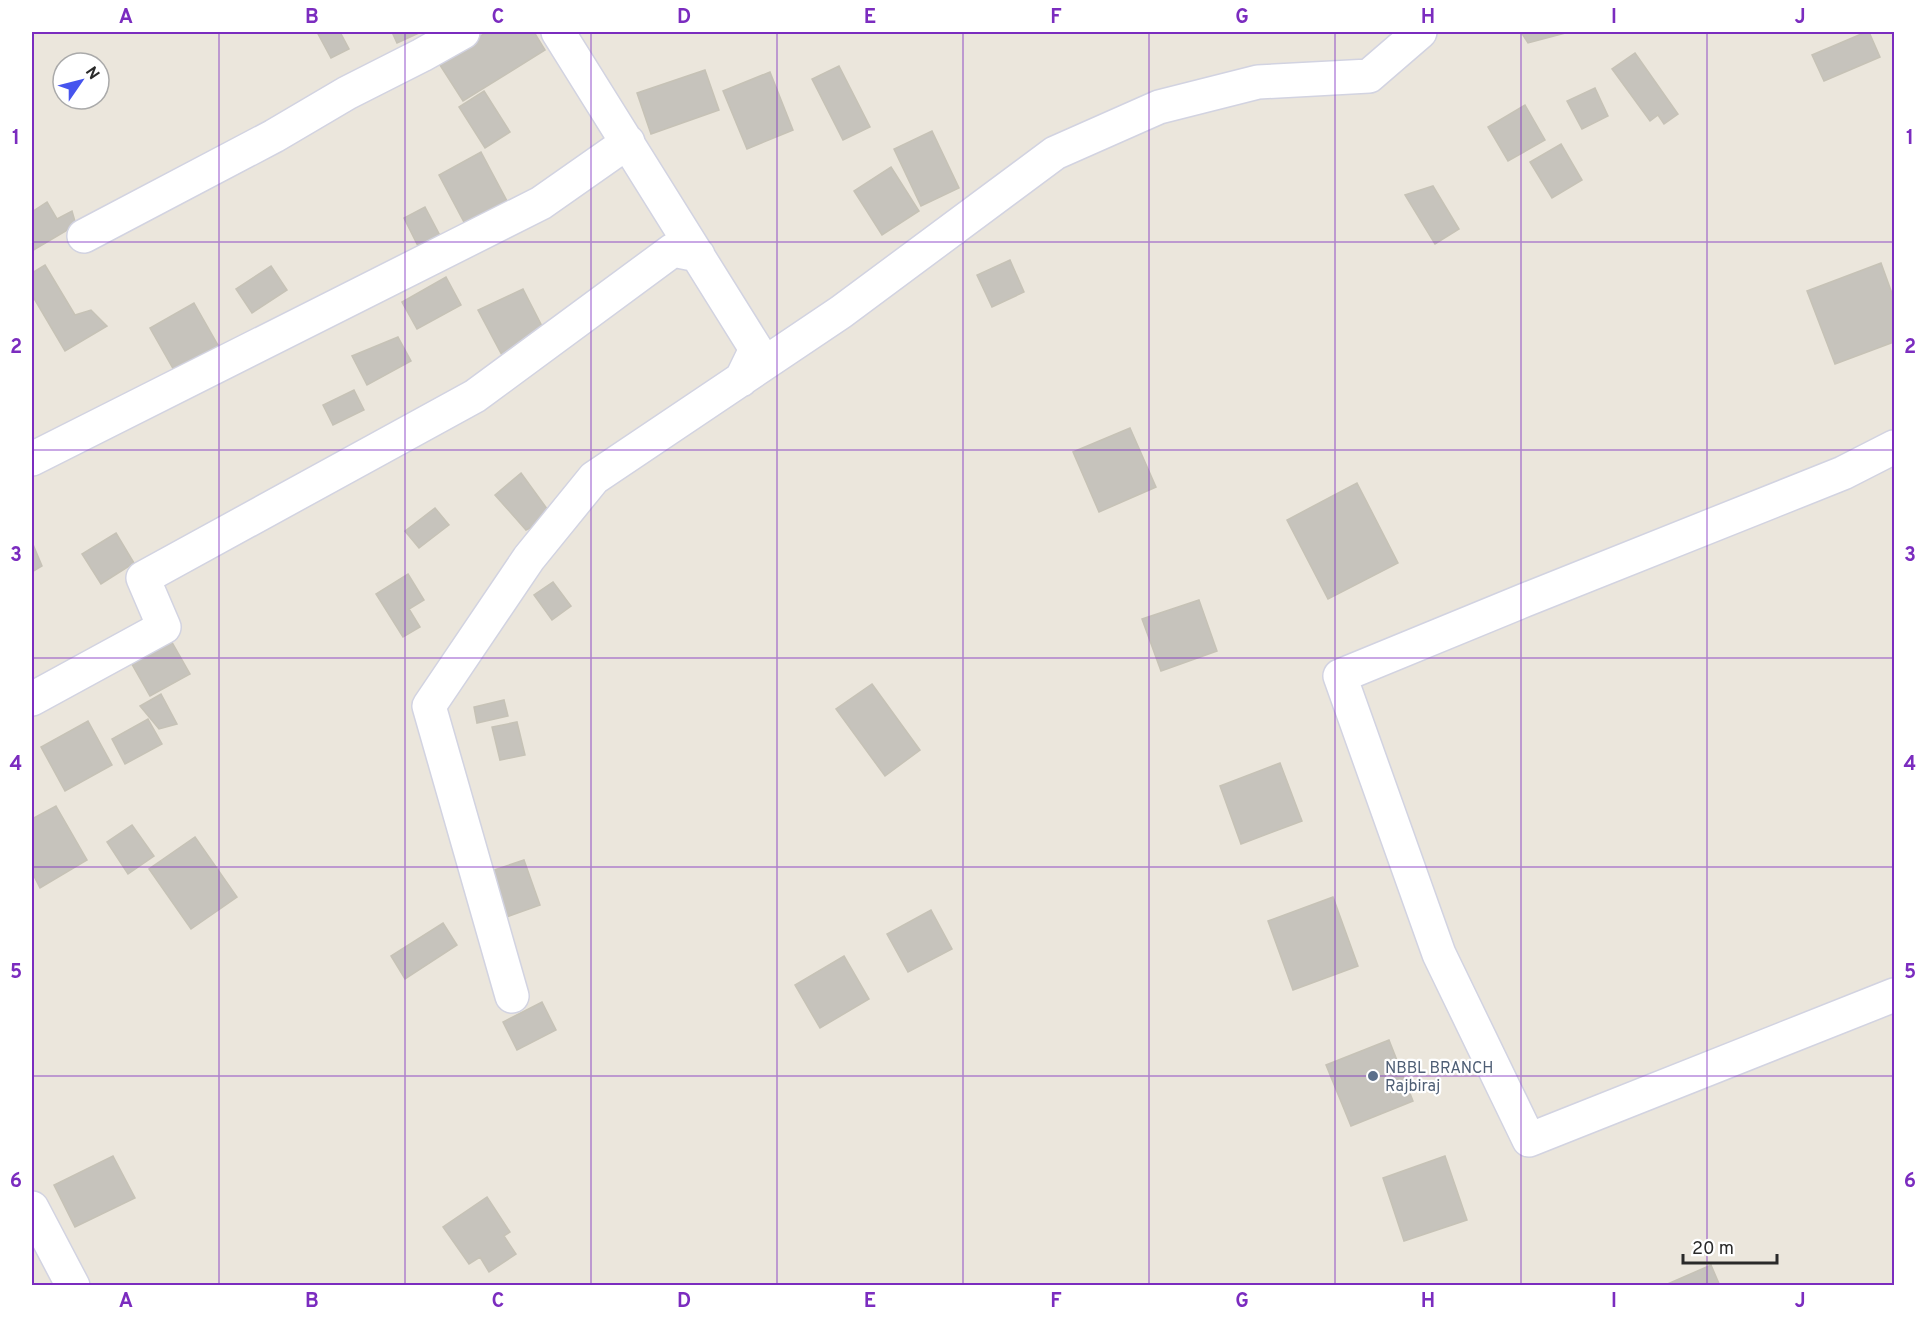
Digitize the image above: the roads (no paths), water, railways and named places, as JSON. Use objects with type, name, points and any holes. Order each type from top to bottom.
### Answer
[{"type":"street","points":[[84,236],[274,136],[347,93],[463,32]]},
{"type":"street","points":[[558,32],[756,348],[741,380]]},
{"type":"street","points":[[512,996],[429,706],[529,558],[594,478],[841,312],[1055,153],[1159,107],[1258,82],[1369,76],[1420,32]]},
{"type":"street","points":[[32,459],[541,203],[628,142]]},
{"type":"street","points":[[32,699],[164,627],[143,578],[475,396],[673,250],[698,255]]},
{"type":"street","points":[[1894,447],[1843,472],[1340,676],[1439,954],[1529,1140],[1894,995]]},
{"type":"street","points":[[32,1208],[73,1286]]},
{"type":"place","name":"NBBL BRANCH Rajbiraj","points":[[1373,1076]]}]
